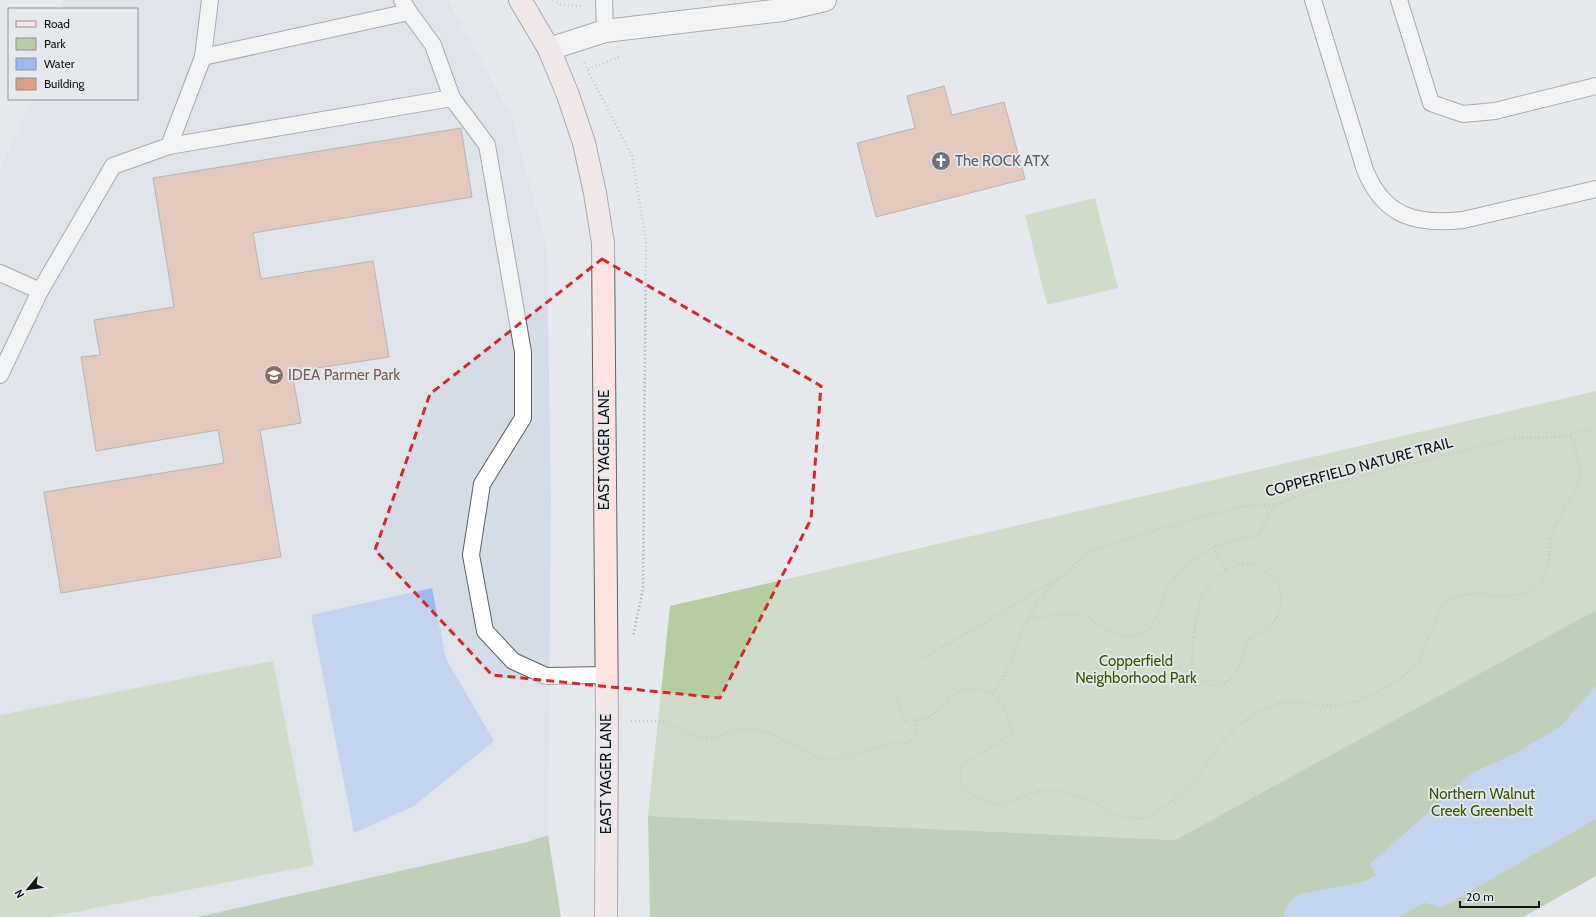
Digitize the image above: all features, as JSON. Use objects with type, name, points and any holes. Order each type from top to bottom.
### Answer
[{"type":"street","name":"EAST YAGER LANE","points":[[520,0],[549,49],[568,95],[584,143],[595,193],[603,243],[606,917]]},
{"type":"street","points":[[549,49],[605,31],[782,10],[826,0]]},
{"type":"lane","points":[[169,146],[203,57],[208,3],[210,0]]},
{"type":"lane","points":[[604,0],[605,31]]},
{"type":"lane","points":[[1313,0],[1365,170],[1371,185],[1378,195],[1397,212],[1424,220],[1444,222],[1463,220],[1596,189]]},
{"type":"lane","points":[[1399,0],[1430,103],[1463,114],[1495,111],[1596,86]]},
{"type":"lane","points":[[203,57],[405,6],[433,45],[452,98],[487,144],[523,352],[523,418],[482,484],[471,555],[485,631],[512,661],[546,676],[606,675]]},
{"type":"lane","points":[[0,375],[40,291],[113,166],[169,146],[452,98]]},
{"type":"lane","points":[[0,273],[40,291]]},
{"type":"path","points":[[553,0],[563,5],[586,6]]},
{"type":"path","points":[[588,69],[623,55]]},
{"type":"path","points":[[582,60],[632,156],[646,240],[643,588],[631,644]]},
{"type":"path","name":"COPPERFIELD NATURE TRAIL","points":[[994,693],[1002,679],[1026,622],[1038,602],[1086,553],[1130,538],[1202,517],[1249,505],[1275,505],[1322,487],[1471,448],[1516,438],[1560,437],[1596,428]]},
{"type":"path","points":[[896,694],[904,721],[928,717],[956,694],[965,690],[978,688],[990,690],[1000,699],[1012,732],[997,744],[980,753],[960,768],[960,781],[971,794],[996,805],[1040,791],[1066,791],[1092,801],[1115,815],[1141,819],[1160,812],[1197,777],[1218,746],[1236,728],[1256,712],[1280,703],[1304,703],[1336,706],[1359,701],[1387,687],[1406,674],[1419,660],[1441,607],[1454,597],[1476,593],[1506,597],[1530,592],[1543,581],[1549,562],[1550,540],[1556,523],[1579,484],[1579,462],[1570,434]]},
{"type":"path","points":[[1026,622],[1051,614],[1067,614],[1087,617],[1116,635],[1127,636],[1139,634],[1149,630],[1158,614],[1166,591],[1181,570],[1213,547],[1258,535],[1275,505]]},
{"type":"path","points":[[1213,547],[1227,570]]},
{"type":"path","points":[[1251,563],[1267,571],[1278,585],[1282,599],[1278,613],[1270,627],[1248,640],[1243,650],[1239,667],[1231,679],[1220,685],[1211,686],[1200,680],[1192,669],[1196,622],[1200,601],[1212,583],[1227,570],[1236,565],[1251,563]]},
{"type":"path","points":[[918,661],[1062,576]]},
{"type":"path","points":[[630,721],[666,721],[680,730],[701,738],[719,737],[727,732],[737,729],[752,729],[768,732],[821,759],[835,760],[888,744],[910,742],[915,735],[916,720]]},
{"type":"highlighted area","points":[[602,259],[821,386],[811,519],[720,698],[492,675],[375,550],[430,394]]},
{"type":"shaded area","name":"IDEA Parmer Park","points":[[64,0],[448,0],[513,119],[547,250],[551,500],[548,835],[527,842],[198,917],[0,917],[0,169],[32,100],[138,100],[138,8],[61,8]]},
{"type":"green space","points":[[1095,198],[1118,288],[1047,305],[1025,215]]},
{"type":"green space","name":"Copperfield Neighborhood Park","points":[[1596,391],[1596,610],[1175,840],[648,816],[670,606]]},
{"type":"green space","name":"Northern Walnut Creek Greenbelt","points":[[1596,610],[1596,876],[1523,917],[650,917],[648,816],[1175,840]]},
{"type":"green space","points":[[273,661],[314,865],[50,917],[0,917],[0,715]]},
{"type":"green space","points":[[548,835],[561,917],[198,917],[527,842]]},
{"type":"water","points":[[432,588],[446,659],[494,741],[414,806],[354,833],[311,615]]},
{"type":"water","points":[[1596,686],[1596,819],[1441,908],[1383,889],[1370,864],[1472,773],[1518,752],[1561,726]]},
{"type":"building","name":"The ROCK ATX","points":[[944,86],[952,115],[1004,102],[1025,179],[876,217],[857,143],[915,128],[907,96]]},
{"type":"building","points":[[461,128],[472,197],[253,233],[261,279],[373,261],[389,357],[292,372],[301,423],[260,430],[281,557],[61,593],[44,492],[224,463],[218,430],[96,451],[81,357],[100,355],[94,320],[174,307],[153,178]]},
{"type":"waterway","points":[[1308,917],[1374,904],[1450,859]]},
{"type":"place","name":"The ROCK ATX","points":[[941,161]]},
{"type":"place","name":"IDEA Parmer Park","points":[[274,375]]}]
